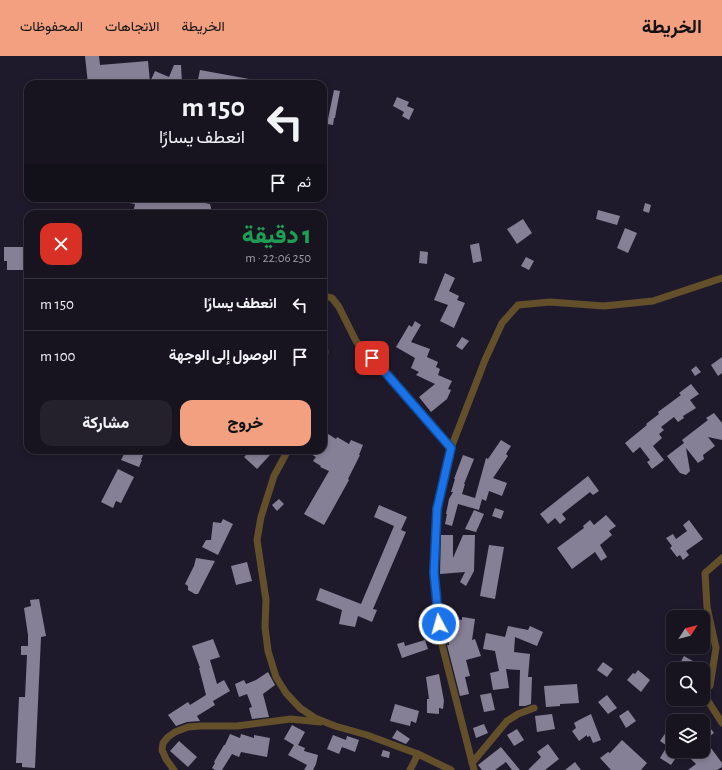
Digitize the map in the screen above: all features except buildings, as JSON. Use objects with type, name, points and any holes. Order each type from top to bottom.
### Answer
[{"type":"street","points":[[473,766],[440,637],[434,573],[437,509],[451,448],[485,360],[502,323],[518,305],[550,302],[604,306],[653,302],[722,278]]},
{"type":"street","points":[[327,297],[332,298],[339,307],[356,342],[378,364],[451,448]]},
{"type":"street","points":[[286,454],[274,476],[261,517],[257,540],[266,600],[265,627],[268,651],[276,677],[286,693],[300,708],[315,718],[418,754],[450,770]]},
{"type":"street","points":[[710,686],[716,648],[707,607],[705,573],[722,558]]},
{"type":"street","points":[[710,703],[722,723]]},
{"type":"street","points":[[473,766],[508,721],[518,714],[534,708]]},
{"type":"street","points":[[174,770],[166,759],[162,750],[163,744],[168,737],[175,732],[188,727],[237,726],[291,719],[328,723]]},
{"type":"street","points":[[410,770],[418,754]]},
{"type":"route","points":[[372,358],[451,448],[437,509],[434,573],[439,624]]}]
